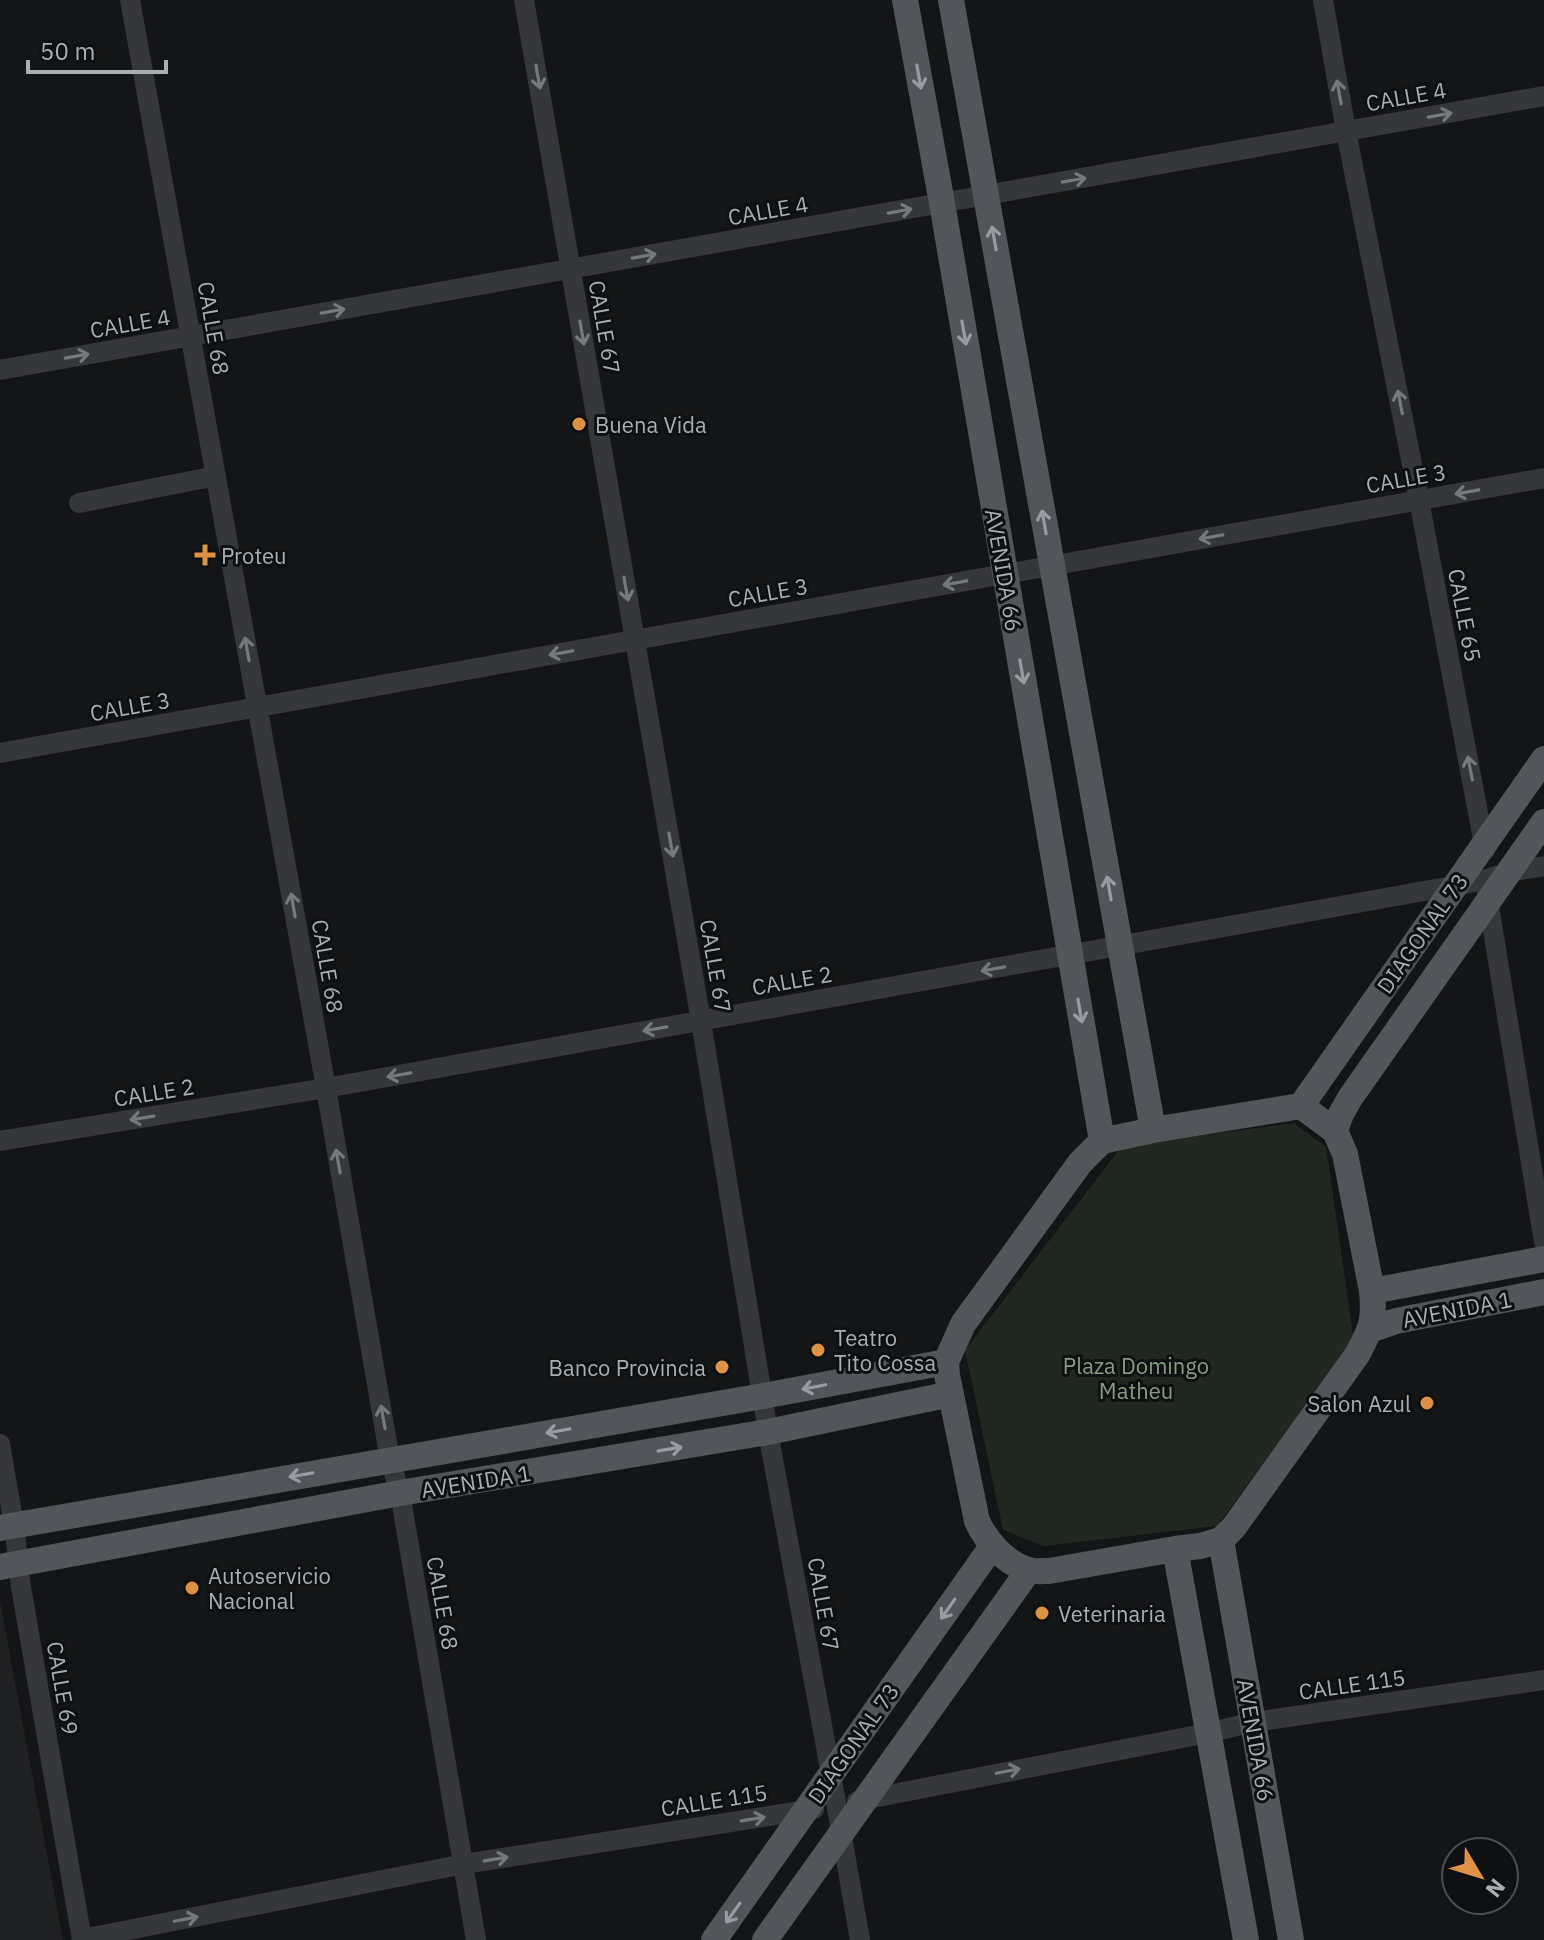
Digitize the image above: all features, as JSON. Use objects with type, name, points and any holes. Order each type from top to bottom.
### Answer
[{"type":"main road","name":"AVENIDA 66","points":[[905,0],[1102,1141]]},
{"type":"main road","points":[[951,0],[1153,1130]]},
{"type":"main road","name":"DIAGONAL 73","points":[[1301,1106],[1544,759]]},
{"type":"main road","name":"DIAGONAL 73","points":[[1335,1131],[1350,1098],[1494,884],[1544,822]]},
{"type":"main road","points":[[1301,1106],[1335,1131],[1345,1154],[1372,1291],[1374,1313],[1370,1330],[1357,1355],[1234,1527],[1221,1540],[1200,1546],[1049,1571],[1029,1570],[1011,1560],[984,1535],[977,1521],[946,1362],[963,1324],[1080,1163],[1102,1141],[1301,1106]]},
{"type":"main road","name":"AVENIDA 1","points":[[1372,1291],[1544,1259]]},
{"type":"main road","name":"AVENIDA 1","points":[[1370,1330],[1396,1321],[1544,1292]]},
{"type":"main road","name":"AVENIDA 1","points":[[7,1527],[946,1362]]},
{"type":"main road","name":"AVENIDA 1","points":[[10,1565],[400,1493],[768,1432],[951,1394]]},
{"type":"main road","name":"AVENIDA 66","points":[[1221,1540],[1291,1940]]},
{"type":"main road","name":"DIAGONAL 73","points":[[714,1940],[993,1545]]},
{"type":"main road","name":"AVENIDA 66","points":[[1175,1549],[1246,1940]]},
{"type":"main road","name":"DIAGONAL 73","points":[[765,1940],[1029,1570]]},
{"type":"street","name":"CALLE 68","points":[[130,0],[390,1460],[400,1493],[476,1940]]},
{"type":"street","name":"CALLE 67","points":[[524,0],[701,1021],[768,1432],[860,1940]]},
{"type":"street","name":"CALLE 65","points":[[1323,0],[1494,884],[1544,1242]]},
{"type":"street","name":"CALLE 4","points":[[0,370],[1544,96]]},
{"type":"street","points":[[79,503],[216,476]]},
{"type":"street","name":"CALLE 3","points":[[0,753],[1544,478]]},
{"type":"street","name":"CALLE 2","points":[[0,1141],[326,1088],[1456,885],[1494,884],[1544,866]]},
{"type":"street","name":"CALLE 69","points":[[0,1444],[10,1565],[21,1587],[82,1939]]},
{"type":"street","name":"CALLE 115","points":[[82,1939],[464,1864],[865,1799],[1253,1722],[1544,1680]]},
{"type":"shaded area","points":[[0,1601],[63,1940],[0,1940]]},
{"type":"green space","name":"Plaza Domingo Matheu","points":[[1294,1123],[1326,1147],[1354,1341],[1217,1526],[1044,1546],[1003,1530],[965,1350],[1122,1146]]},
{"type":"place","name":"Buena Vida","points":[[579,424]]},
{"type":"place","name":"Proteu","points":[[205,555]]},
{"type":"place","name":"Teatro Tito Cossa","points":[[818,1350]]},
{"type":"place","name":"Banco Provincia","points":[[722,1367]]},
{"type":"place","name":"Salon Azul","points":[[1427,1403]]},
{"type":"place","name":"Autoservicio Nacional","points":[[192,1588]]},
{"type":"place","name":"Veterinaria","points":[[1042,1613]]}]
